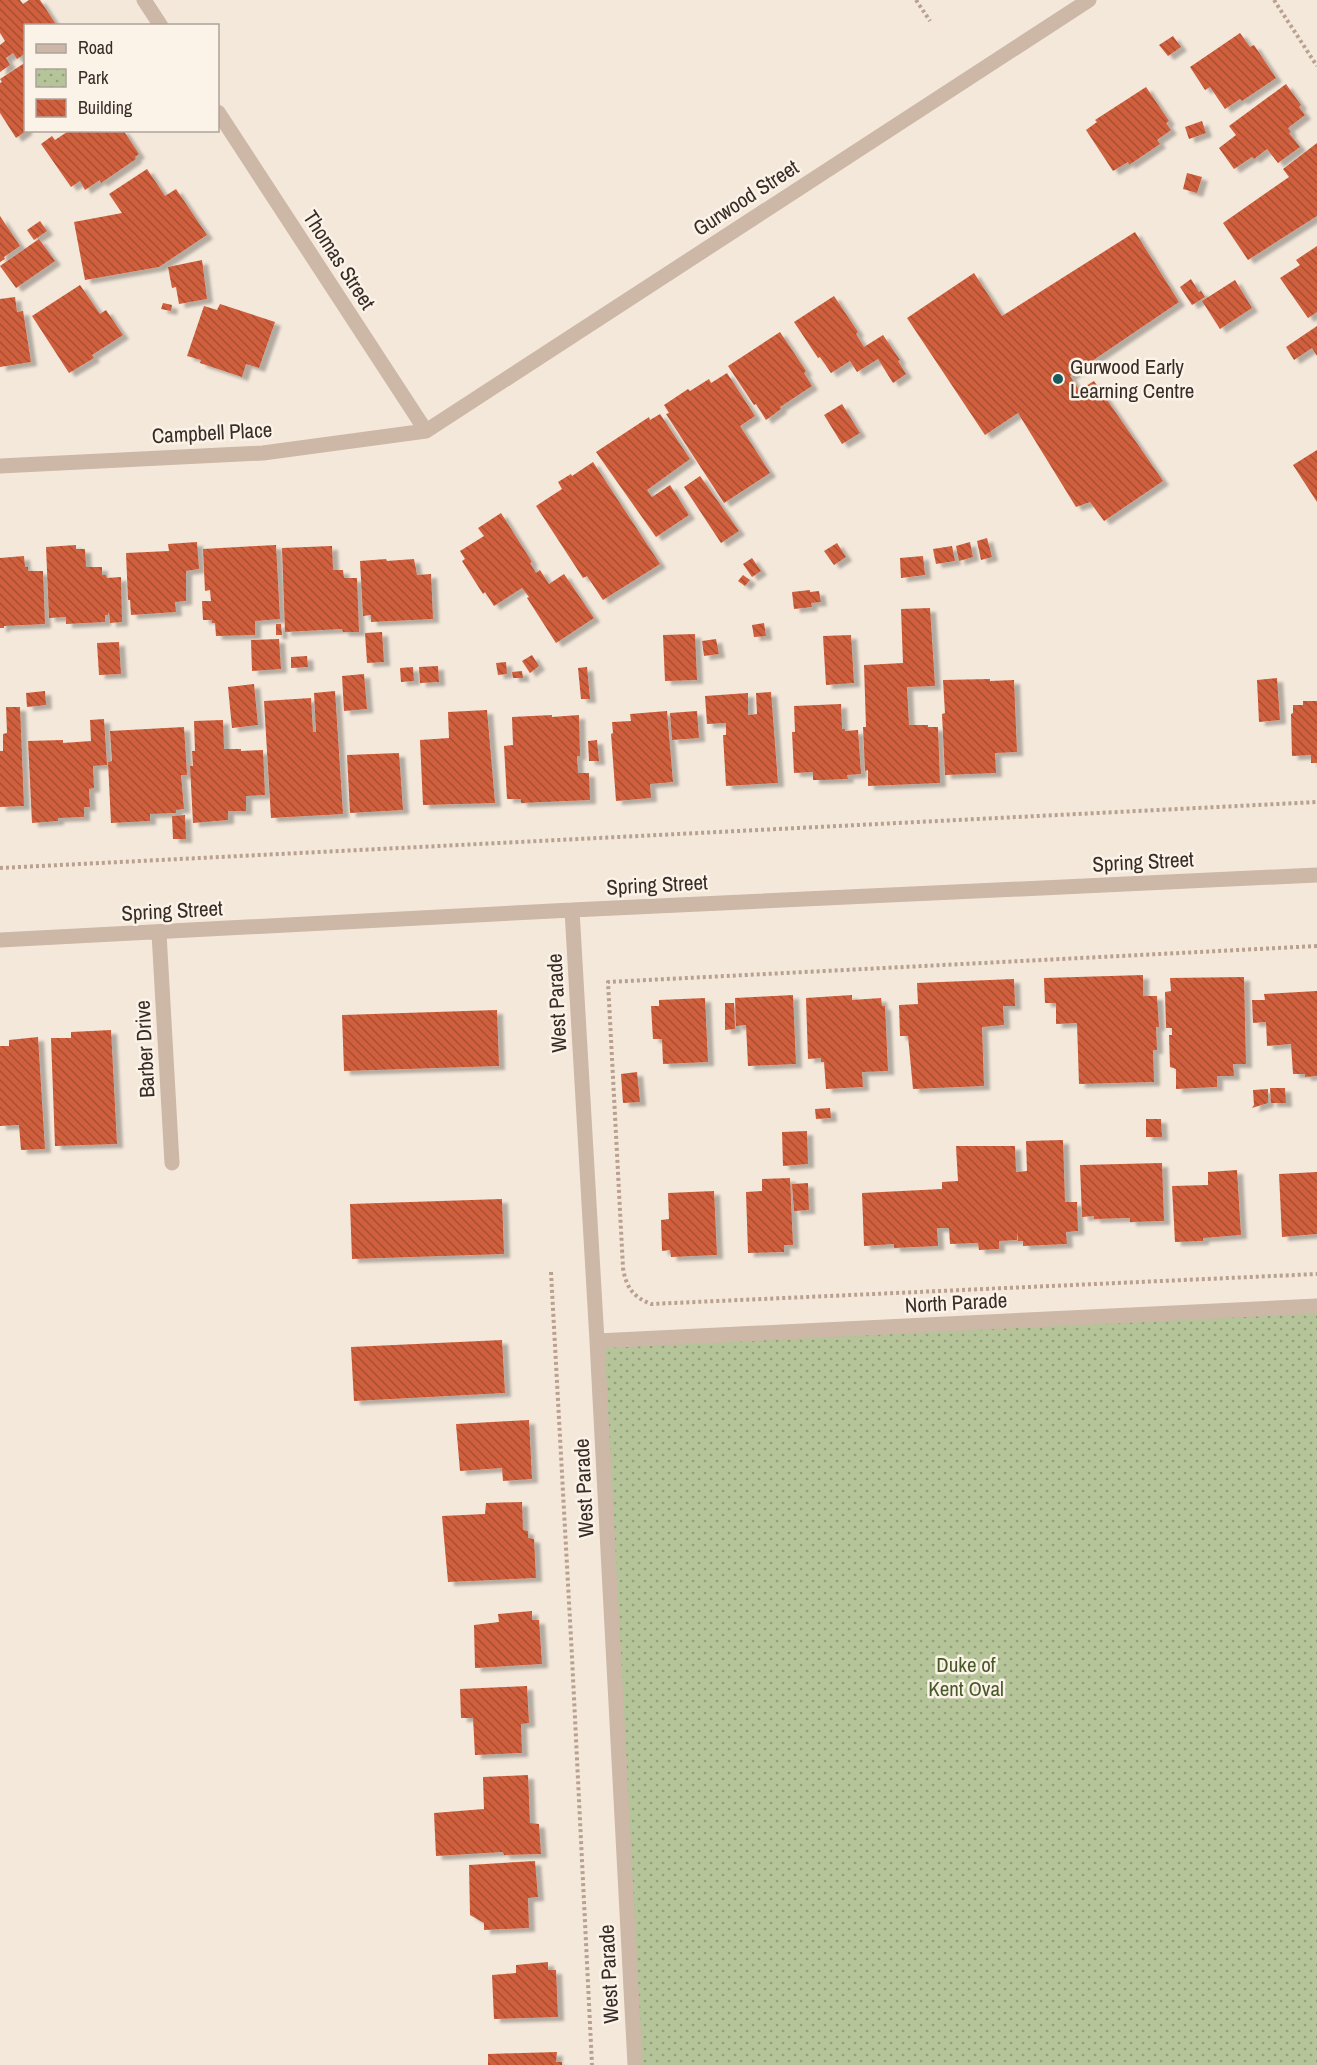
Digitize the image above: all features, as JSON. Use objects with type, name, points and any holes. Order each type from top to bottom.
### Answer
[{"type":"street","points":[[144,0],[160,24]]},
{"type":"street","name":"Gurwood Street","points":[[426,431],[1089,0]]},
{"type":"street","name":"Thomas Street","points":[[219,114],[426,431]]},
{"type":"street","name":"Campbell Place","points":[[0,466],[263,453],[426,431]]},
{"type":"street","name":"Spring Street","points":[[0,940],[1317,875]]},
{"type":"street","name":"West Parade","points":[[572,910],[635,2065]]},
{"type":"street","name":"Barber Drive","points":[[159,933],[172,1163]]},
{"type":"street","name":"North Parade","points":[[597,1341],[1317,1306]]},
{"type":"path","points":[[916,0],[930,21]]},
{"type":"path","points":[[1274,0],[1317,66]]},
{"type":"path","points":[[0,868],[1317,802]]},
{"type":"path","points":[[1317,946],[608,982],[623,1268],[625,1282],[631,1292],[651,1304],[1317,1274]]},
{"type":"path","points":[[550,1272],[592,2065]]},
{"type":"green space","name":"Duke of Kent Oval","points":[[1317,1306],[1317,2065],[635,2065],[597,1341]]},
{"type":"building","points":[[0,0],[20,0],[23,4],[29,0],[40,0],[56,24],[24,24],[24,54],[17,59],[13,53],[6,58],[10,65],[0,72],[0,45],[5,41],[0,33]]},
{"type":"building","points":[[1240,33],[1250,47],[1254,45],[1276,78],[1242,101],[1240,99],[1225,109],[1210,87],[1205,90],[1190,67]]},
{"type":"building","points":[[1173,36],[1181,47],[1168,56],[1159,45]]},
{"type":"building","points":[[24,63],[25,132],[16,138],[0,113],[0,83],[2,82],[0,79]]},
{"type":"building","points":[[1286,84],[1301,105],[1299,107],[1305,115],[1288,128],[1291,132],[1289,133],[1300,147],[1278,163],[1267,149],[1254,159],[1252,157],[1234,169],[1219,148],[1236,135],[1229,126]]},
{"type":"building","points":[[1146,87],[1169,121],[1166,123],[1171,130],[1157,140],[1160,144],[1129,165],[1128,162],[1113,171],[1086,130],[1097,122],[1095,120]]},
{"type":"building","points":[[1202,121],[1206,133],[1189,139],[1185,127]]},
{"type":"building","points":[[67,132],[124,132],[139,154],[135,157],[136,159],[101,183],[100,180],[85,190],[80,181],[71,187],[41,144],[52,136],[55,140]]},
{"type":"building","points":[[1317,143],[1317,216],[1248,260],[1223,223],[1289,177],[1283,169]]},
{"type":"building","points":[[147,169],[165,196],[176,189],[207,235],[159,267],[85,280],[74,222],[122,213],[109,194]]},
{"type":"building","points":[[1187,173],[1202,177],[1197,193],[1183,189]]},
{"type":"building","points":[[0,216],[20,246],[0,262]]},
{"type":"building","points":[[40,221],[47,231],[34,240],[27,230]]},
{"type":"building","name":"Gurwood Early Learning Centre","points":[[1135,232],[1179,302],[1070,376],[1079,390],[1094,381],[1163,481],[1104,521],[1090,502],[1076,507],[1018,413],[985,435],[907,318],[974,273],[1002,316]]},
{"type":"building","points":[[39,239],[55,261],[16,288],[0,266]]},
{"type":"building","points":[[1317,246],[1317,312],[1308,318],[1280,278],[1300,265],[1296,260]]},
{"type":"building","points":[[202,260],[207,299],[179,304],[176,287],[172,288],[168,267]]},
{"type":"building","points":[[1191,279],[1205,297],[1192,305],[1180,287]]},
{"type":"building","points":[[1235,280],[1252,308],[1220,329],[1202,301]]},
{"type":"building","points":[[80,285],[100,314],[106,310],[123,335],[92,355],[94,358],[69,373],[32,316]]},
{"type":"building","points":[[834,296],[858,332],[856,334],[864,347],[883,335],[900,360],[898,361],[906,374],[893,383],[878,359],[857,372],[850,361],[831,373],[794,322]]},
{"type":"building","points":[[15,297],[17,312],[23,311],[31,362],[0,367],[0,299]]},
{"type":"building","points":[[163,303],[172,305],[171,311],[161,309]]},
{"type":"building","points":[[220,304],[275,322],[259,368],[246,364],[242,377],[200,363],[201,360],[187,356],[204,306],[217,310]]},
{"type":"building","points":[[1317,326],[1317,356],[1312,348],[1294,360],[1286,347]]},
{"type":"building","points":[[780,332],[806,371],[804,373],[812,386],[780,407],[781,409],[766,420],[728,366]]},
{"type":"building","points":[[727,373],[755,416],[740,426],[770,473],[724,503],[666,414],[669,413],[664,405],[688,389],[690,391],[709,379],[711,383]]},
{"type":"building","points":[[842,404],[860,433],[842,444],[824,415]]},
{"type":"building","points":[[660,414],[690,459],[647,490],[652,497],[670,485],[689,515],[656,537],[596,452],[649,417],[650,420]]},
{"type":"building","points":[[1317,450],[1317,502],[1293,465]]},
{"type":"building","points":[[593,462],[660,564],[603,600],[587,576],[583,578],[536,506],[562,489],[558,482]]},
{"type":"building","points":[[700,476],[739,531],[721,543],[684,487]]},
{"type":"building","points":[[501,513],[532,562],[530,563],[536,573],[540,570],[549,584],[564,574],[594,618],[556,643],[522,588],[494,606],[485,592],[483,594],[462,561],[465,559],[460,551],[484,536],[478,528]]},
{"type":"building","points":[[987,538],[992,557],[981,560],[977,541]]},
{"type":"building","points":[[197,542],[199,569],[186,571],[186,601],[175,602],[176,612],[131,615],[126,553],[169,551],[168,544]]},
{"type":"building","points":[[970,542],[973,557],[959,561],[956,546]]},
{"type":"building","points":[[837,543],[846,557],[834,565],[824,551]]},
{"type":"building","points":[[76,545],[76,549],[85,549],[86,567],[102,567],[102,575],[106,575],[107,578],[121,577],[122,622],[110,623],[109,611],[108,615],[105,615],[105,622],[66,624],[66,617],[49,618],[46,547]]},
{"type":"building","points":[[276,545],[280,619],[255,621],[255,635],[216,636],[215,623],[212,623],[212,620],[203,620],[202,601],[211,601],[210,590],[205,591],[203,549]]},
{"type":"building","points":[[332,546],[333,570],[343,570],[344,578],[357,578],[359,632],[343,632],[342,629],[285,632],[282,548]]},
{"type":"building","points":[[952,546],[955,561],[936,564],[933,549]]},
{"type":"building","points":[[24,556],[25,567],[28,567],[28,571],[43,571],[45,624],[0,628],[0,558]]},
{"type":"building","points":[[923,556],[925,575],[901,578],[900,558]]},
{"type":"building","points":[[752,558],[761,571],[752,577],[743,564]]},
{"type":"building","points":[[386,559],[387,561],[414,559],[417,575],[431,574],[433,619],[371,622],[371,615],[363,616],[360,561]]},
{"type":"building","points":[[743,575],[750,580],[745,586],[738,581]]},
{"type":"building","points":[[810,590],[810,592],[819,591],[821,602],[811,603],[812,607],[794,609],[792,592]]},
{"type":"building","points":[[930,608],[935,686],[907,687],[909,725],[938,727],[940,783],[868,786],[863,727],[866,727],[864,665],[903,663],[901,609]]},
{"type":"building","points":[[764,623],[766,636],[754,637],[752,625]]},
{"type":"building","points":[[276,624],[281,624],[282,635],[276,635]]},
{"type":"building","points":[[382,632],[384,662],[367,663],[365,633]]},
{"type":"building","points":[[695,634],[697,680],[665,681],[663,635]]},
{"type":"building","points":[[851,635],[854,683],[826,685],[823,636]]},
{"type":"building","points":[[279,639],[281,669],[252,671],[251,640]]},
{"type":"building","points":[[716,639],[719,654],[704,656],[702,641]]},
{"type":"building","points":[[119,642],[121,674],[99,675],[97,643]]},
{"type":"building","points":[[532,655],[539,666],[530,673],[522,661]]},
{"type":"building","points":[[307,656],[308,667],[291,668],[291,657]]},
{"type":"building","points":[[506,662],[507,674],[498,675],[496,663]]},
{"type":"building","points":[[438,666],[439,682],[420,683],[419,667]]},
{"type":"building","points":[[413,667],[414,681],[401,682],[400,668]]},
{"type":"building","points":[[587,667],[590,699],[581,699],[578,668]]},
{"type":"building","points":[[522,671],[523,678],[513,678],[512,672]]},
{"type":"building","points":[[364,674],[367,709],[344,711],[342,676]]},
{"type":"building","points":[[1277,678],[1280,720],[1259,722],[1257,680]]},
{"type":"building","points":[[990,679],[990,681],[1014,680],[1017,752],[995,753],[996,773],[945,775],[943,680]]},
{"type":"building","points":[[254,684],[258,725],[232,728],[228,687]]},
{"type":"building","points":[[45,691],[46,705],[27,707],[26,693]]},
{"type":"building","points":[[335,691],[343,814],[271,818],[264,701],[311,698],[313,732],[316,732],[314,693]]},
{"type":"building","points":[[771,692],[778,783],[726,786],[723,735],[726,735],[726,723],[707,724],[705,696],[748,693],[748,715],[757,714],[756,693]]},
{"type":"building","points":[[1303,701],[1317,701],[1317,763],[1311,763],[1311,755],[1292,756],[1291,714],[1293,705],[1303,705]]},
{"type":"building","points":[[841,704],[842,729],[845,731],[858,730],[861,774],[847,775],[848,779],[813,780],[813,772],[794,773],[792,732],[795,732],[794,706]]},
{"type":"building","points":[[6,707],[20,707],[24,806],[0,807],[0,751],[3,751],[3,734],[7,733]]},
{"type":"building","points":[[487,710],[495,803],[423,805],[420,740],[449,738],[448,712]]},
{"type":"building","points":[[667,711],[673,782],[650,784],[651,798],[616,801],[612,722],[631,721],[630,714]]},
{"type":"building","points":[[697,711],[699,738],[672,740],[670,713]]},
{"type":"building","points":[[552,715],[552,717],[579,715],[578,773],[589,773],[590,800],[521,803],[521,799],[507,799],[504,746],[513,745],[512,717]]},
{"type":"building","points":[[104,719],[107,765],[93,766],[94,788],[89,789],[90,807],[84,807],[84,817],[58,818],[58,821],[32,823],[28,741],[63,740],[63,743],[91,741],[90,720]]},
{"type":"building","points":[[223,720],[224,749],[263,750],[265,795],[246,796],[246,811],[228,811],[228,820],[193,823],[190,766],[193,766],[192,751],[195,751],[194,721]]},
{"type":"building","points":[[184,727],[187,775],[181,775],[184,809],[176,810],[176,813],[150,814],[150,821],[111,823],[108,762],[112,761],[110,731]]},
{"type":"building","points":[[597,740],[599,761],[589,761],[588,741]]},
{"type":"building","points":[[399,753],[403,810],[350,813],[347,755]]},
{"type":"building","points":[[185,815],[186,839],[173,839],[172,816]]},
{"type":"building","points":[[1143,975],[1143,996],[1157,996],[1159,1027],[1156,1027],[1157,1050],[1153,1050],[1154,1082],[1079,1084],[1077,1023],[1056,1024],[1056,1003],[1045,1003],[1044,978]]},
{"type":"building","points":[[1244,977],[1246,1064],[1233,1064],[1234,1076],[1217,1076],[1217,1087],[1176,1089],[1176,1069],[1170,1067],[1169,1035],[1172,1035],[1172,1028],[1166,1028],[1165,992],[1171,991],[1170,978]]},
{"type":"building","points":[[1014,979],[1015,1006],[1003,1006],[1004,1025],[982,1027],[984,1086],[913,1089],[908,1036],[900,1036],[899,1005],[918,1004],[917,983]]},
{"type":"building","points":[[1317,991],[1317,1076],[1305,1077],[1305,1074],[1293,1074],[1291,1044],[1267,1046],[1266,1022],[1253,1023],[1252,1000],[1265,1000],[1264,994]]},
{"type":"building","points":[[793,995],[796,1064],[748,1066],[746,1025],[736,1026],[735,998]]},
{"type":"building","points":[[852,995],[852,1000],[881,998],[882,1006],[885,1006],[888,1071],[862,1072],[863,1087],[826,1089],[824,1062],[821,1062],[821,1058],[808,1059],[806,998]]},
{"type":"building","points":[[705,998],[708,1062],[663,1064],[662,1039],[653,1039],[651,1006],[659,1006],[659,1000]]},
{"type":"building","points":[[725,1003],[734,1003],[735,1029],[725,1030]]},
{"type":"building","points":[[497,1010],[499,1066],[344,1071],[342,1015]]},
{"type":"building","points":[[111,1030],[117,1144],[55,1146],[51,1038],[71,1038],[71,1032]]},
{"type":"building","points":[[38,1037],[45,1149],[21,1150],[19,1125],[0,1126],[0,1046],[9,1046],[9,1040]]},
{"type":"building","points":[[637,1072],[640,1102],[623,1103],[621,1074]]},
{"type":"building","points":[[1270,1088],[1285,1088],[1286,1103],[1271,1103]]},
{"type":"building","points":[[1268,1089],[1268,1103],[1252,1108],[1254,1105],[1253,1090]]},
{"type":"building","points":[[830,1108],[831,1118],[816,1119],[815,1109]]},
{"type":"building","points":[[1146,1119],[1161,1119],[1162,1137],[1146,1137]]},
{"type":"building","points":[[807,1131],[808,1164],[783,1166],[782,1132]]},
{"type":"building","points":[[1063,1140],[1065,1202],[1077,1202],[1078,1231],[1066,1232],[1067,1244],[1023,1246],[1023,1241],[1018,1241],[1018,1231],[1017,1240],[999,1241],[999,1249],[979,1250],[978,1243],[950,1244],[949,1228],[937,1228],[938,1246],[894,1248],[894,1244],[864,1246],[862,1193],[942,1189],[942,1182],[958,1181],[956,1146],[1015,1146],[1016,1172],[1027,1171],[1026,1141]]},
{"type":"building","points":[[1162,1163],[1164,1221],[1130,1222],[1130,1218],[1082,1217],[1080,1165]]},
{"type":"building","points":[[1237,1170],[1241,1235],[1203,1238],[1203,1241],[1175,1242],[1172,1186],[1208,1185],[1208,1172]]},
{"type":"building","points":[[1317,1172],[1317,1234],[1282,1237],[1279,1174]]},
{"type":"building","points":[[790,1178],[793,1245],[784,1245],[784,1252],[748,1253],[746,1192],[762,1191],[762,1179]]},
{"type":"building","points":[[808,1183],[809,1210],[794,1211],[792,1184]]},
{"type":"building","points":[[714,1191],[717,1255],[671,1257],[670,1250],[662,1251],[661,1220],[669,1219],[668,1193]]},
{"type":"building","points":[[502,1199],[504,1254],[352,1259],[350,1204]]},
{"type":"building","points":[[502,1340],[505,1393],[354,1401],[351,1347]]},
{"type":"building","points":[[529,1420],[532,1479],[503,1481],[502,1468],[460,1471],[456,1424]]},
{"type":"building","points":[[522,1502],[523,1530],[528,1531],[528,1538],[534,1539],[536,1578],[448,1582],[442,1516],[485,1514],[486,1503]]},
{"type":"building","points":[[532,1611],[532,1620],[539,1620],[542,1664],[475,1668],[474,1625],[499,1622],[498,1614]]},
{"type":"building","points":[[527,1686],[529,1723],[521,1724],[522,1753],[475,1755],[473,1718],[461,1718],[460,1689]]},
{"type":"building","points":[[528,1775],[530,1823],[539,1824],[541,1854],[504,1855],[503,1852],[436,1856],[434,1813],[484,1809],[483,1777]]},
{"type":"building","points":[[535,1861],[538,1897],[528,1898],[529,1928],[484,1930],[484,1923],[470,1915],[469,1865]]},
{"type":"building","points":[[548,1962],[548,1970],[556,1970],[558,2017],[494,2019],[492,1975],[516,1973],[516,1965]]},
{"type":"building","points":[[557,2052],[556,2062],[562,2062],[562,2065],[488,2065],[488,2054]]},
{"type":"place","name":"Gurwood Early Learning Centre","points":[[1058,379]]}]
